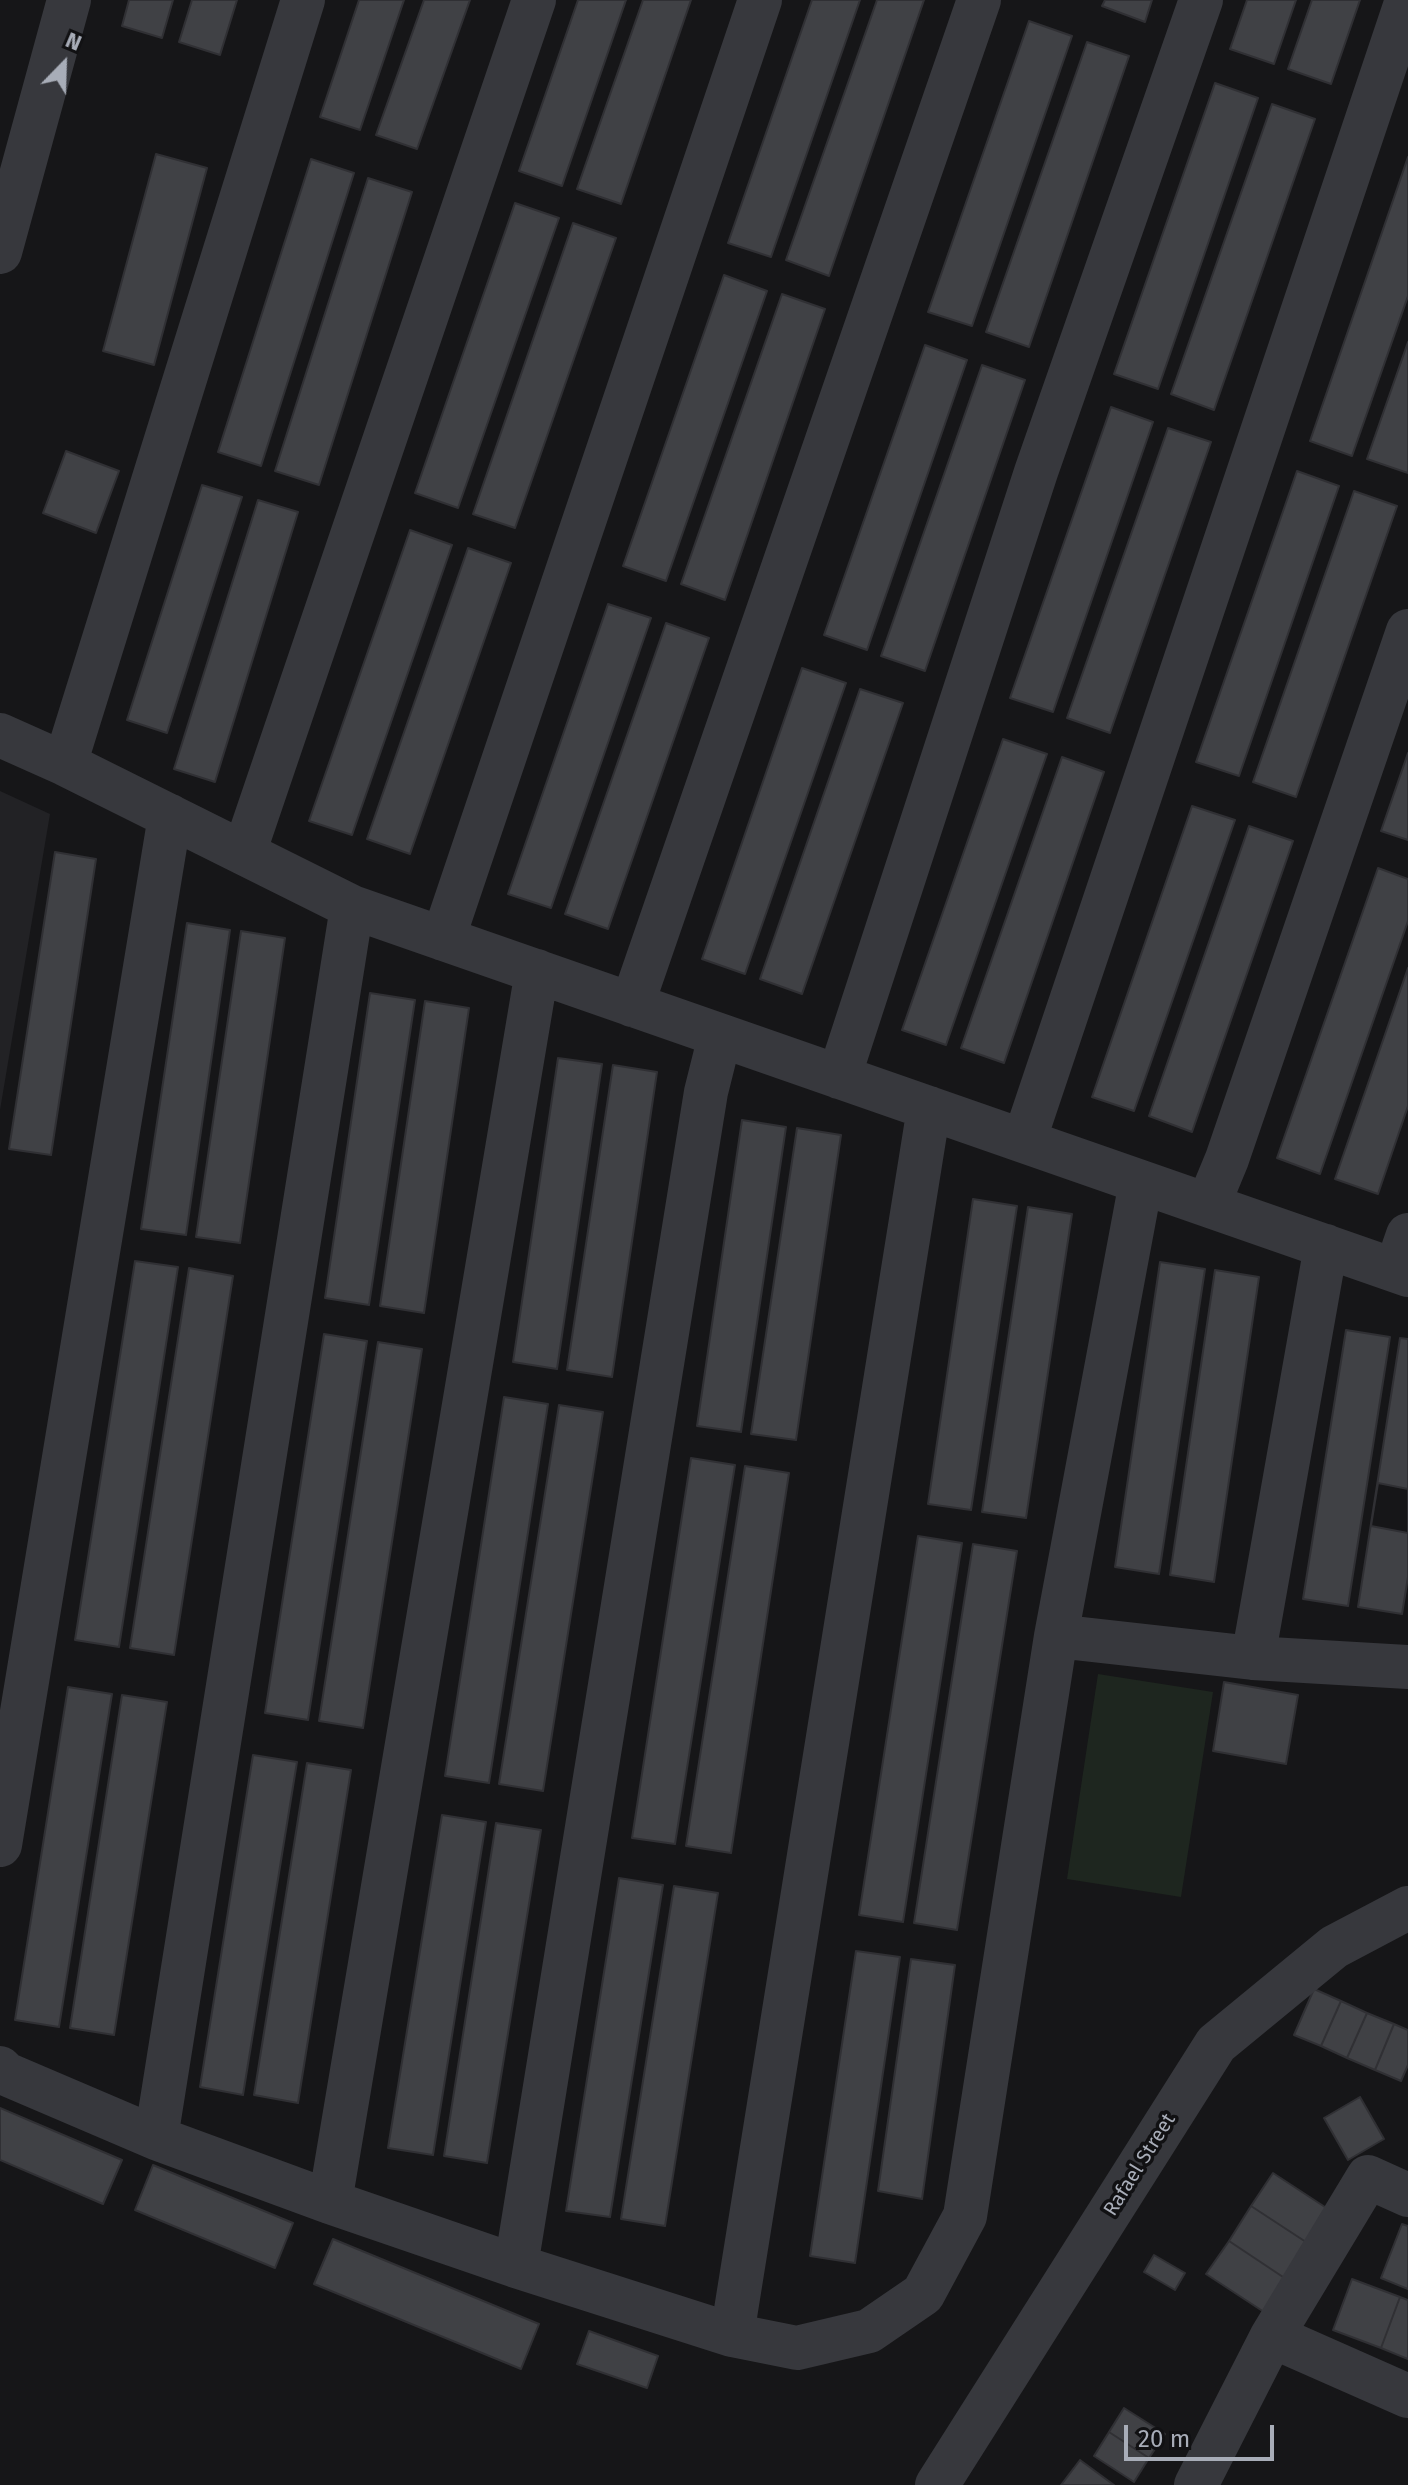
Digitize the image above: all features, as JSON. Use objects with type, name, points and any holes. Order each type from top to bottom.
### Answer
[{"type":"street","points":[[0,252],[69,0]]},
{"type":"street","points":[[65,764],[303,0]]},
{"type":"street","points":[[244,853],[534,0]]},
{"type":"street","points":[[443,939],[760,0]]},
{"type":"street","points":[[632,1005],[979,0]]},
{"type":"street","points":[[839,1077],[1036,472],[1201,0]]},
{"type":"street","points":[[1024,1141],[1407,0]]},
{"type":"street","points":[[1208,1205],[1227,1159],[1408,631]]},
{"type":"street","points":[[0,735],[65,764],[352,907],[1326,1246],[1404,1260]]},
{"type":"street","points":[[0,1845],[170,816]]},
{"type":"street","points":[[156,2138],[352,907]]},
{"type":"street","points":[[330,2202],[537,971]]},
{"type":"street","points":[[516,2266],[704,1107],[720,1036]]},
{"type":"street","points":[[732,2335],[929,1108]]},
{"type":"street","points":[[0,2068],[6,2074],[156,2138],[330,2202],[732,2335],[797,2348],[869,2331],[923,2294],[965,2216],[1056,1636],[1141,1182]]},
{"type":"street","points":[[1253,1658],[1326,1246]]},
{"type":"street","points":[[1056,1636],[1253,1658],[1408,1667]]},
{"type":"street","name":"Rafael Street","points":[[937,2485],[1216,2044],[1334,1947],[1408,1908]]},
{"type":"street","points":[[1196,2485],[1272,2336],[1368,2177],[1408,2195]]},
{"type":"street","points":[[1272,2336],[1408,2396]]},
{"type":"shaded area","points":[[0,791],[50,814],[0,1110]]},
{"type":"shaded area","points":[[1098,1674],[1213,1692],[1181,1897],[1067,1879]]},
{"type":"building","points":[[129,0],[173,0],[162,38],[122,26]]},
{"type":"building","points":[[192,0],[237,0],[220,55],[179,42]]},
{"type":"building","points":[[359,0],[404,0],[360,130],[320,117]]},
{"type":"building","points":[[424,0],[470,0],[417,149],[376,135]]},
{"type":"building","points":[[578,0],[626,0],[562,186],[519,171]]},
{"type":"building","points":[[643,0],[691,0],[621,204],[577,189]]},
{"type":"building","points":[[812,0],[860,0],[771,257],[728,243]]},
{"type":"building","points":[[877,0],[924,0],[829,276],[786,260]]},
{"type":"building","points":[[1105,0],[1152,0],[1145,22],[1102,6]]},
{"type":"building","points":[[1247,0],[1296,0],[1274,64],[1230,49]]},
{"type":"building","points":[[1312,0],[1360,0],[1331,84],[1288,69]]},
{"type":"building","points":[[1029,21],[1072,36],[972,326],[928,312]]},
{"type":"building","points":[[1087,42],[1129,56],[1029,347],[986,332]]},
{"type":"building","points":[[1215,83],[1258,98],[1158,389],[1114,374]]},
{"type":"building","points":[[1272,104],[1315,119],[1214,410],[1171,394]]},
{"type":"building","points":[[156,154],[207,168],[154,365],[103,351]]},
{"type":"building","points":[[1408,157],[1408,296],[1352,456],[1310,441]]},
{"type":"building","points":[[311,159],[354,173],[261,466],[218,452]]},
{"type":"building","points":[[368,178],[412,192],[319,485],[275,471]]},
{"type":"building","points":[[515,203],[559,218],[458,508],[415,493]]},
{"type":"building","points":[[573,223],[616,238],[515,528],[473,514]]},
{"type":"building","points":[[724,275],[767,291],[666,581],[623,566]]},
{"type":"building","points":[[782,294],[825,309],[725,600],[681,584]]},
{"type":"building","points":[[1408,342],[1408,473],[1367,459]]},
{"type":"building","points":[[925,345],[967,360],[867,650],[824,635]]},
{"type":"building","points":[[982,365],[1025,380],[925,671],[881,656]]},
{"type":"building","points":[[1111,407],[1153,422],[1053,712],[1010,698]]},
{"type":"building","points":[[1168,428],[1211,442],[1110,733],[1067,718]]},
{"type":"building","points":[[66,451],[119,471],[96,533],[43,513]]},
{"type":"building","points":[[1297,471],[1339,486],[1239,776],[1196,762]]},
{"type":"building","points":[[202,485],[242,497],[167,733],[127,720]]},
{"type":"building","points":[[1354,491],[1397,506],[1296,797],[1253,782]]},
{"type":"building","points":[[258,500],[298,512],[215,782],[174,769]]},
{"type":"building","points":[[410,530],[452,545],[352,835],[309,821]]},
{"type":"building","points":[[468,548],[511,563],[410,854],[367,839]]},
{"type":"building","points":[[608,604],[651,618],[551,908],[508,894]]},
{"type":"building","points":[[666,623],[709,638],[608,929],[565,914]]},
{"type":"building","points":[[802,668],[846,683],[745,974],[702,959]]},
{"type":"building","points":[[860,689],[903,703],[802,994],[760,979]]},
{"type":"building","points":[[1003,739],[1047,754],[946,1045],[902,1030]]},
{"type":"building","points":[[1408,753],[1408,840],[1381,831]]},
{"type":"building","points":[[1062,757],[1104,772],[1004,1063],[961,1048]]},
{"type":"building","points":[[1192,806],[1235,820],[1134,1111],[1092,1097]]},
{"type":"building","points":[[1249,826],[1293,841],[1192,1132],[1149,1116]]},
{"type":"building","points":[[55,852],[96,859],[51,1155],[9,1149]]},
{"type":"building","points":[[1378,868],[1408,879],[1408,921],[1320,1174],[1277,1158]]},
{"type":"building","points":[[187,923],[230,930],[186,1235],[141,1229]]},
{"type":"building","points":[[241,931],[285,938],[240,1243],[196,1237]]},
{"type":"building","points":[[1408,968],[1408,1106],[1378,1194],[1335,1179]]},
{"type":"building","points":[[370,993],[415,1000],[369,1305],[325,1298]]},
{"type":"building","points":[[425,1001],[469,1008],[424,1313],[380,1306]]},
{"type":"building","points":[[558,1058],[602,1064],[557,1369],[513,1362]]},
{"type":"building","points":[[613,1065],[657,1072],[612,1377],[567,1370]]},
{"type":"building","points":[[742,1120],[786,1127],[741,1432],[697,1426]]},
{"type":"building","points":[[797,1128],[841,1135],[796,1440],[751,1434]]},
{"type":"building","points":[[973,1199],[1017,1206],[971,1510],[928,1504]]},
{"type":"building","points":[[1028,1207],[1072,1214],[1026,1518],[982,1512]]},
{"type":"building","points":[[135,1261],[178,1267],[119,1647],[75,1640]]},
{"type":"building","points":[[1160,1262],[1205,1269],[1159,1574],[1115,1567]]},
{"type":"building","points":[[189,1268],[233,1276],[174,1655],[130,1648]]},
{"type":"building","points":[[1215,1270],[1259,1277],[1214,1582],[1170,1575]]},
{"type":"building","points":[[1346,1330],[1390,1337],[1348,1606],[1303,1599]]},
{"type":"building","points":[[324,1334],[367,1341],[308,1720],[265,1713]]},
{"type":"building","points":[[1400,1338],[1408,1339],[1408,1577],[1402,1614],[1358,1607]]},
{"type":"building","points":[[378,1342],[422,1349],[363,1728],[319,1721]]},
{"type":"building","points":[[504,1397],[548,1404],[489,1783],[445,1776]]},
{"type":"building","points":[[559,1405],[603,1412],[543,1791],[499,1784]]},
{"type":"building","points":[[691,1458],[735,1465],[675,1844],[632,1838]]},
{"type":"building","points":[[745,1466],[789,1473],[731,1853],[686,1846]]},
{"type":"building","points":[[1378,1483],[1408,1489],[1408,1533],[1371,1526]]},
{"type":"building","points":[[918,1536],[962,1543],[903,1922],[859,1915]]},
{"type":"building","points":[[973,1544],[1017,1551],[957,1930],[914,1923]]},
{"type":"building","points":[[1224,1682],[1298,1695],[1286,1764],[1213,1751]]},
{"type":"building","points":[[68,1687],[112,1694],[59,2027],[15,2020]]},
{"type":"building","points":[[122,1695],[167,1702],[114,2035],[70,2028]]},
{"type":"building","points":[[253,1755],[297,1762],[243,2095],[200,2087]]},
{"type":"building","points":[[307,1763],[351,1770],[298,2103],[254,2095]]},
{"type":"building","points":[[442,1815],[486,1822],[433,2155],[388,2148]]},
{"type":"building","points":[[496,1823],[541,1830],[487,2163],[444,2156]]},
{"type":"building","points":[[619,1878],[663,1885],[610,2217],[566,2211]]},
{"type":"building","points":[[674,1886],[718,1893],[665,2226],[621,2219]]},
{"type":"building","points":[[856,1951],[900,1957],[855,2263],[810,2256]]},
{"type":"building","points":[[911,1959],[955,1965],[922,2199],[878,2191]]},
{"type":"building","points":[[1314,1989],[1341,2001],[1321,2046],[1294,2035]]},
{"type":"building","points":[[1341,2001],[1367,2013],[1347,2058],[1321,2046]]},
{"type":"building","points":[[1367,2013],[1394,2024],[1375,2070],[1347,2058]]},
{"type":"building","points":[[1394,2024],[1408,2030],[1408,2065],[1401,2081],[1375,2070]]},
{"type":"building","points":[[1360,2097],[1384,2139],[1348,2160],[1324,2118]]},
{"type":"building","points":[[0,2108],[122,2160],[103,2204],[0,2160]]},
{"type":"building","points":[[153,2165],[293,2223],[275,2268],[135,2210]]},
{"type":"building","points":[[1273,2173],[1331,2211],[1309,2244],[1251,2206]]},
{"type":"building","points":[[1251,2206],[1309,2244],[1286,2279],[1229,2241]]},
{"type":"building","points":[[1402,2224],[1408,2226],[1408,2289],[1381,2278]]},
{"type":"building","points":[[333,2239],[539,2324],[521,2369],[314,2284]]},
{"type":"building","points":[[1229,2241],[1286,2279],[1264,2312],[1206,2274]]},
{"type":"building","points":[[1154,2255],[1185,2273],[1175,2290],[1144,2272]]},
{"type":"building","points":[[1352,2279],[1400,2297],[1381,2348],[1333,2330]]},
{"type":"building","points":[[1400,2297],[1408,2300],[1408,2359],[1381,2348]]},
{"type":"building","points":[[589,2331],[658,2356],[647,2388],[577,2364]]},
{"type":"building","points":[[1124,2408],[1165,2434],[1149,2458],[1109,2432]]},
{"type":"building","points":[[1109,2432],[1149,2458],[1134,2482],[1094,2456]]},
{"type":"building","points":[[1080,2460],[1114,2485],[1061,2485]]}]
